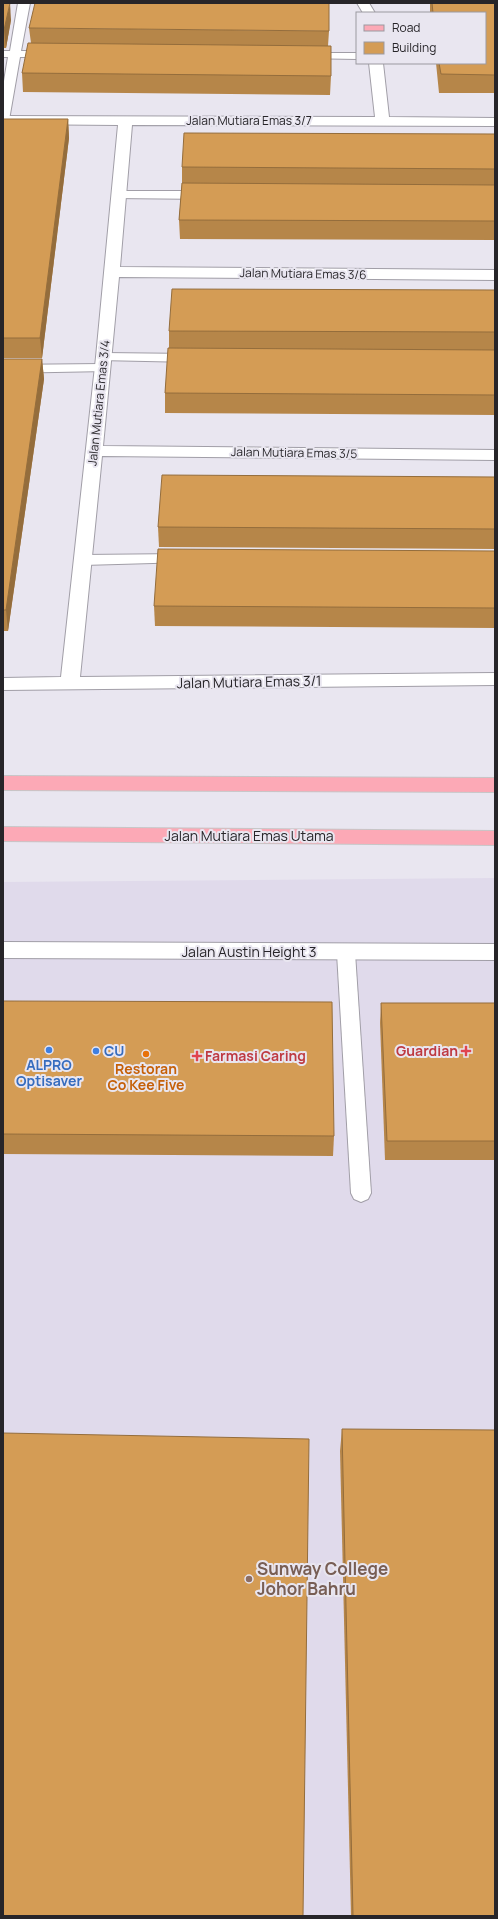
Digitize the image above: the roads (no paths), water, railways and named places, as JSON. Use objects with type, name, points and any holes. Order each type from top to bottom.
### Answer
[{"type":"main road","points":[[3,783],[495,785]]},
{"type":"main road","name":"Jalan Mutiara Emas Utama","points":[[3,834],[495,838]]},
{"type":"street","points":[[363,3],[368,12]]},
{"type":"street","points":[[376,64],[382,122]]},
{"type":"street","name":"Jalan Mutiara Emas 3/7","points":[[3,120],[495,122]]},
{"type":"street","name":"Jalan Mutiara Emas 3/4","points":[[70,684],[84,560],[125,121]]},
{"type":"street","name":"Jalan Mutiara Emas 3/6","points":[[112,272],[495,275]]},
{"type":"street","name":"Jalan Mutiara Emas 3/5","points":[[94,451],[495,455]]},
{"type":"street","name":"Jalan Mutiara Emas 3/1","points":[[3,684],[495,679]]},
{"type":"street","name":"Jalan Austin Height 3","points":[[3,950],[346,953],[495,952]]},
{"type":"lane","points":[[3,120],[8,54],[24,3]]},
{"type":"lane","points":[[8,54],[62,54]]},
{"type":"lane","points":[[293,56],[356,56]]},
{"type":"lane","points":[[119,195],[221,195]]},
{"type":"lane","points":[[3,369],[207,358]]},
{"type":"lane","points":[[84,560],[194,559]]},
{"type":"lane","points":[[346,953],[361,1193]]},
{"type":"place","name":"ALPRO Optisaver","points":[[49,1050]]},
{"type":"place","name":"CU","points":[[96,1051]]},
{"type":"place","name":"Guardian","points":[[466,1051]]},
{"type":"place","name":"Restoran Co Kee Five","points":[[146,1054]]},
{"type":"place","name":"Farmasi Caring","points":[[197,1056]]},
{"type":"place","name":"Sunway College Johor Bahru","points":[[249,1579]]}]
